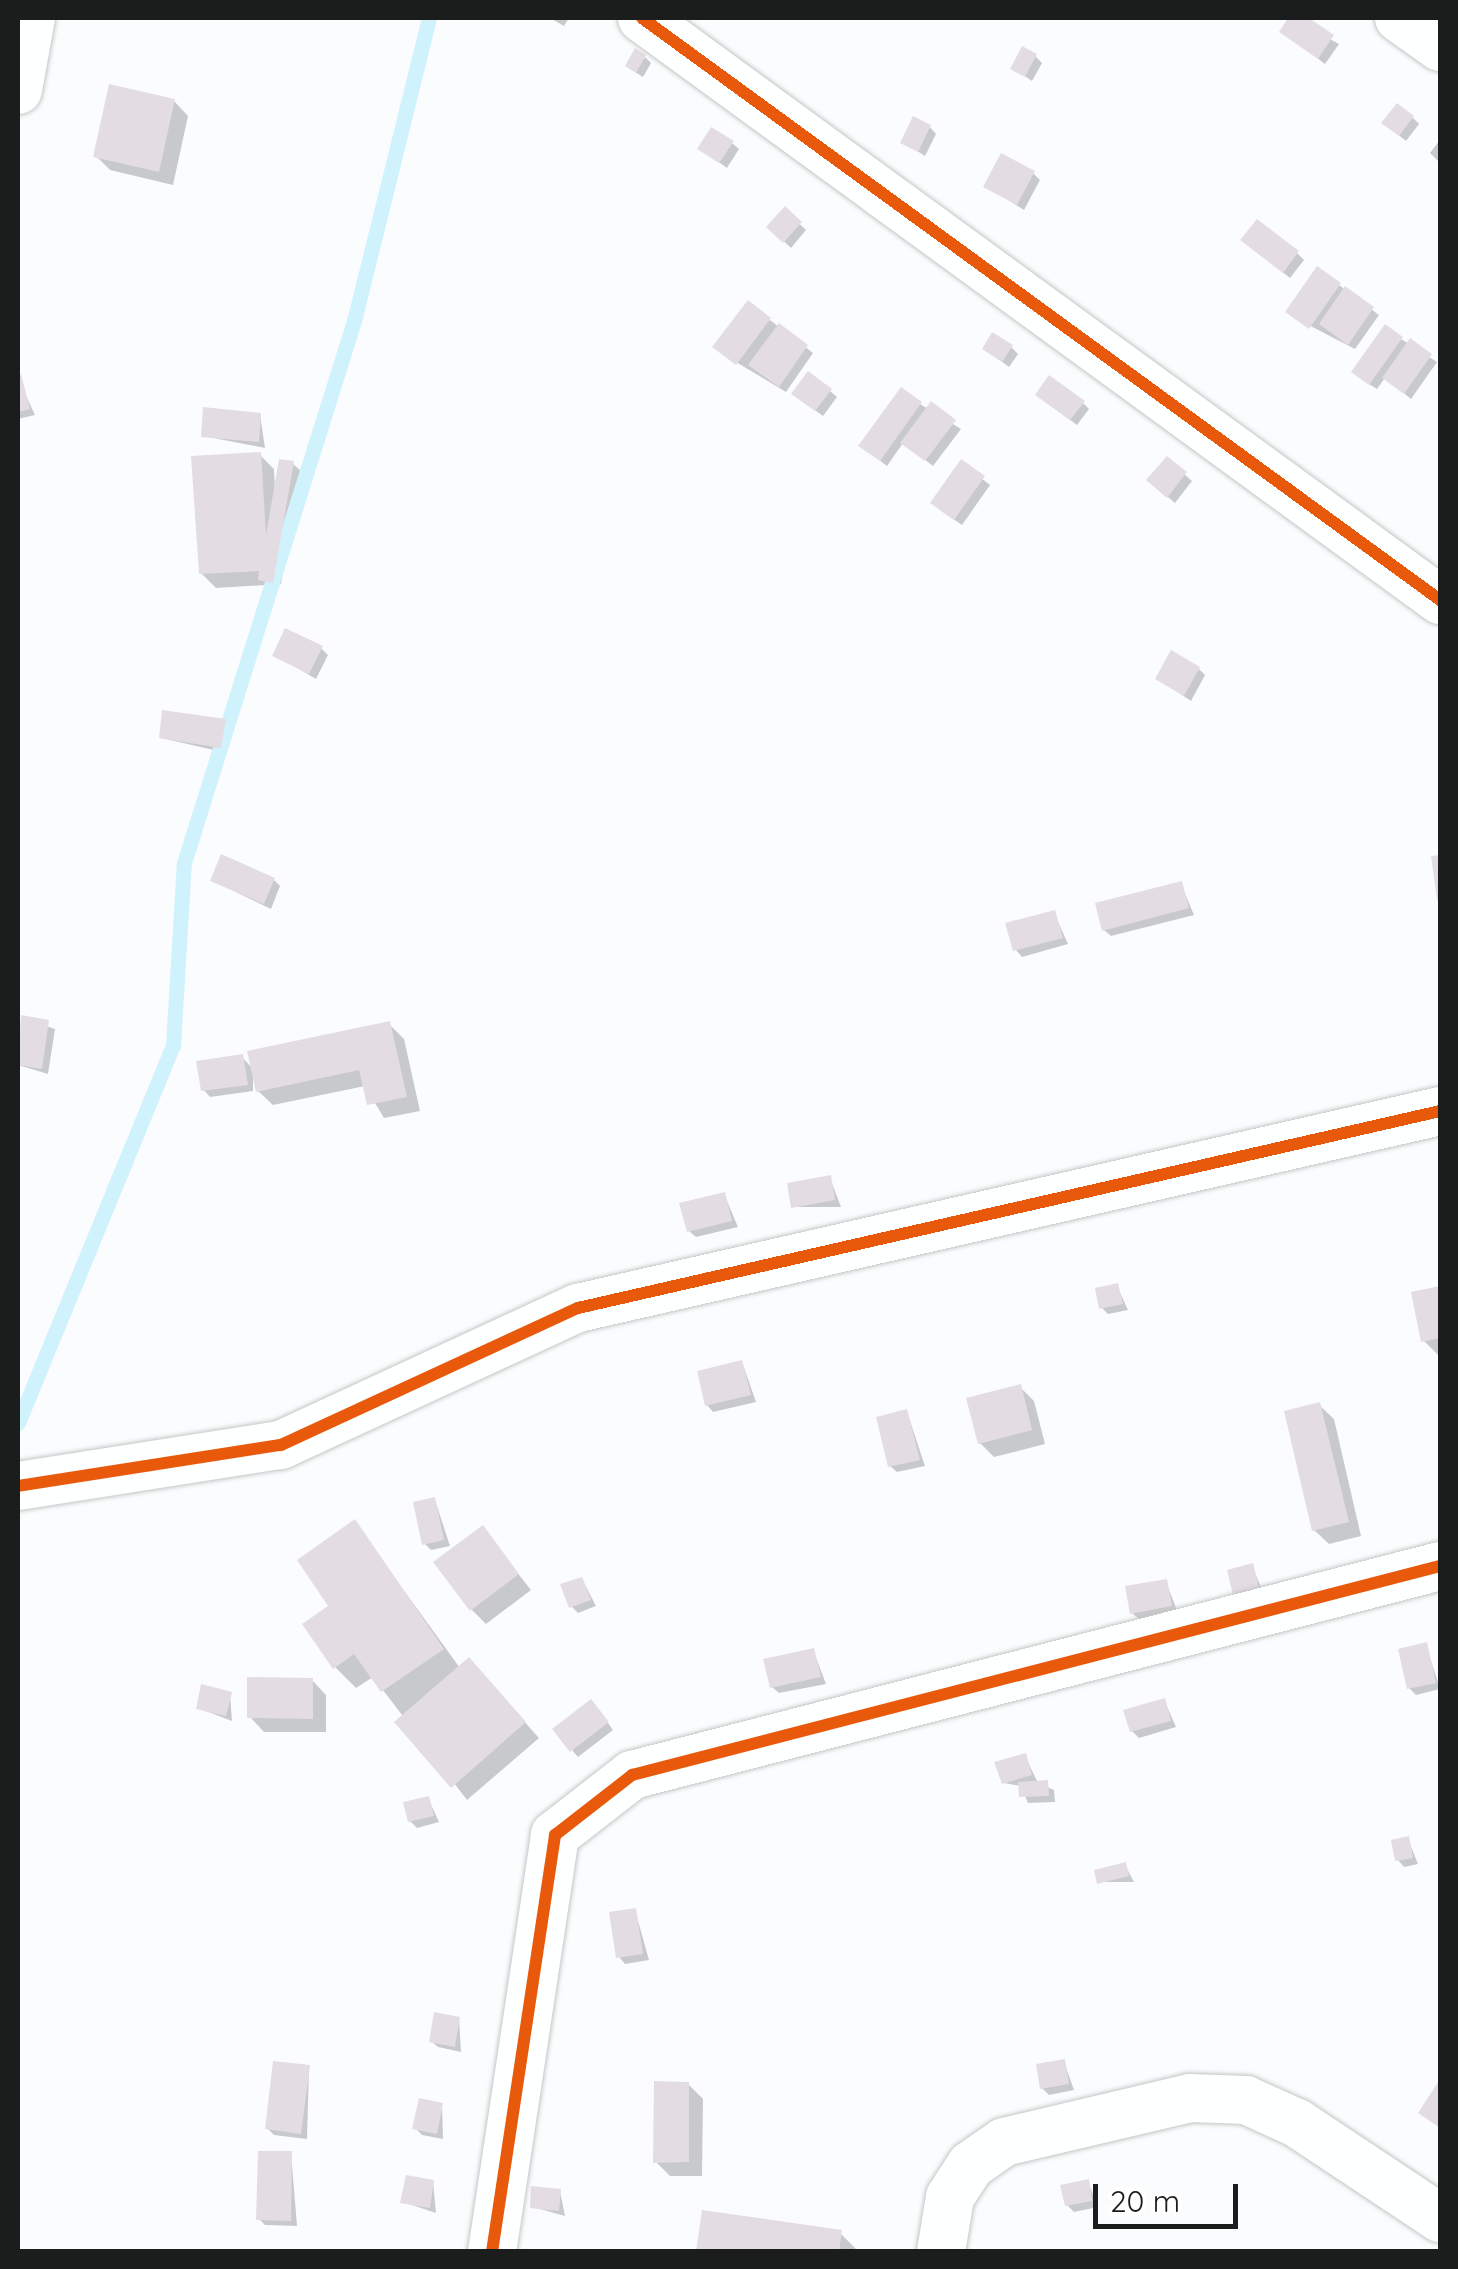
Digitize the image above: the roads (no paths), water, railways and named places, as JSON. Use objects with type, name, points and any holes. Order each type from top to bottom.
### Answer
[{"type":"street","points":[[18,90],[31,18]]},
{"type":"street","points":[[642,18],[1440,600]]},
{"type":"street","points":[[1398,18],[1440,47]]},
{"type":"street","points":[[18,1486],[281,1446],[578,1308],[1440,1110]]},
{"type":"street","points":[[492,2252],[555,1836],[632,1775],[1440,1566]]},
{"type":"street","points":[[941,2252],[950,2197],[971,2165],[1004,2142],[1190,2098],[1246,2100],[1297,2123],[1437,2209]]},
{"type":"waterway","points":[[18,1423],[173,1046],[184,863],[354,321],[429,18]]}]
